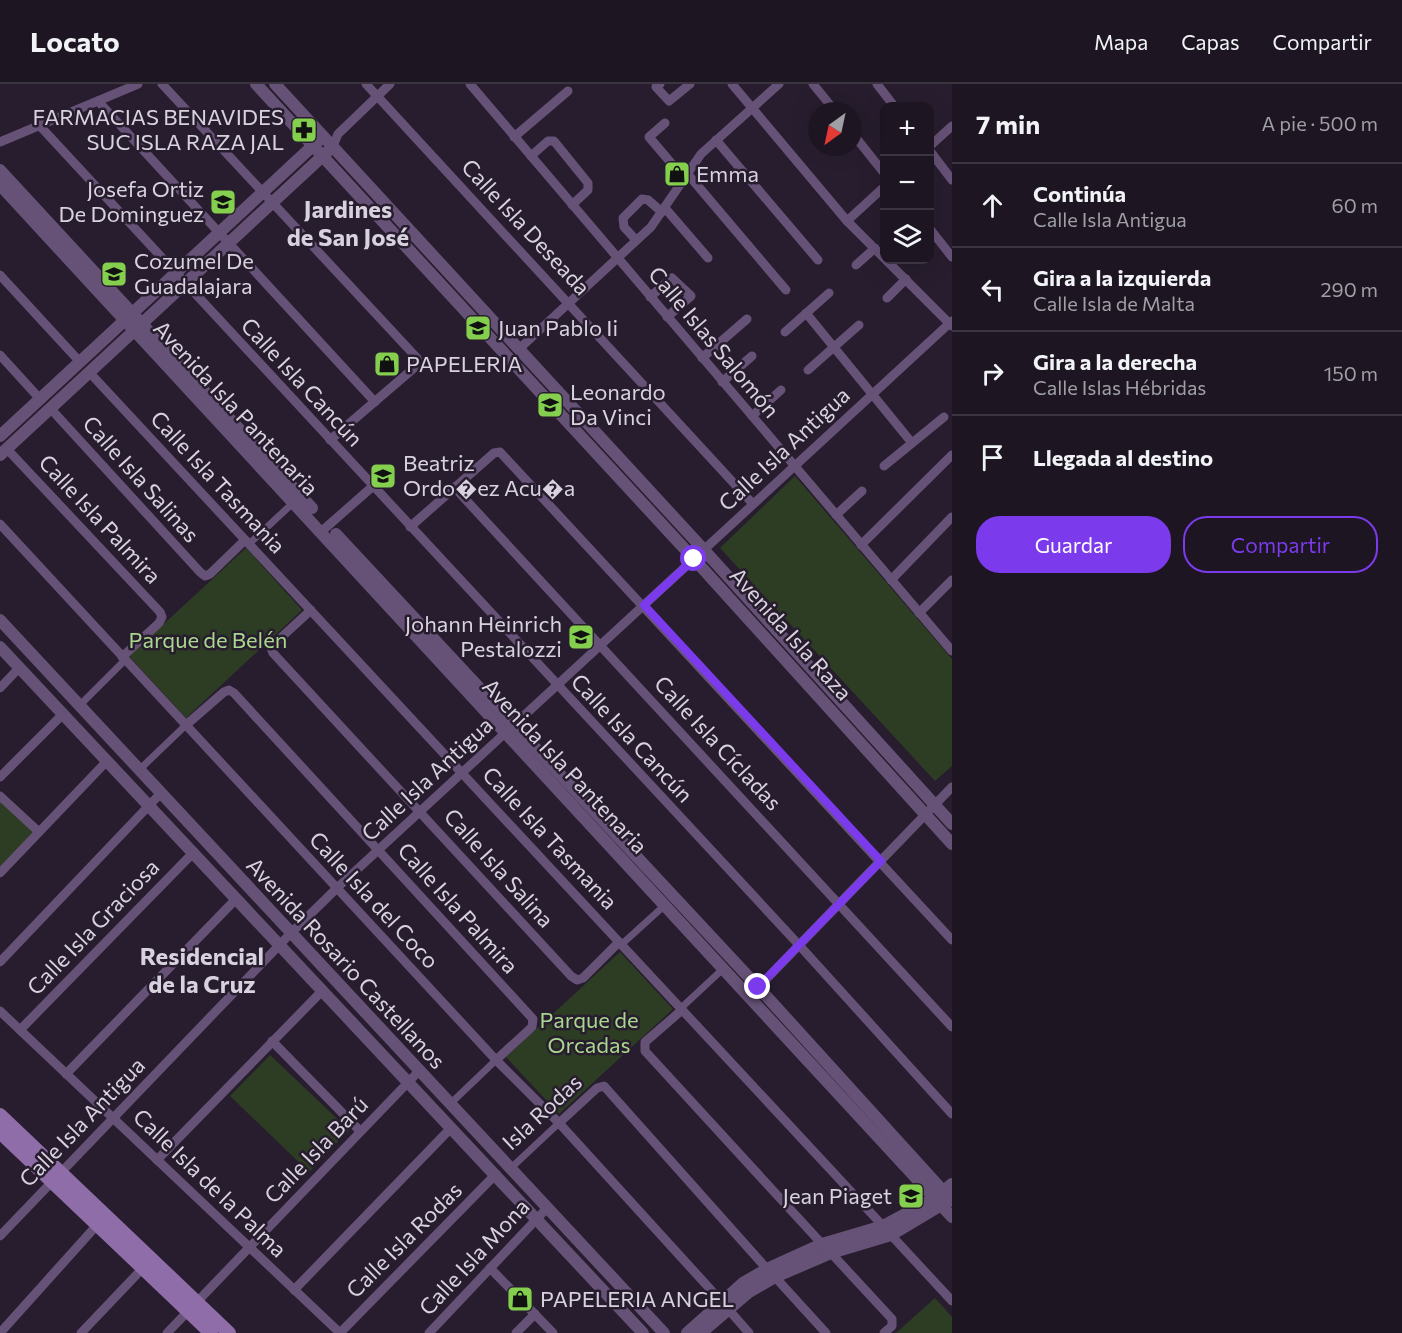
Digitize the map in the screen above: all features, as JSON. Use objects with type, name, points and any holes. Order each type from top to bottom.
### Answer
[{"type":"main road","points":[[0,1115],[98,1225],[143,1268],[229,1333]]},
{"type":"main road","points":[[2,1138],[56,1177],[193,1307],[211,1333]]},
{"type":"street","points":[[0,142],[138,84]]},
{"type":"street","points":[[162,84],[417,358],[418,364],[330,440]]},
{"type":"street","name":"Avenida Isla Raza","points":[[256,84],[694,559],[930,810],[952,824]]},
{"type":"street","name":"Avenida Isla Raza","points":[[275,84],[323,136],[336,140],[519,349],[704,550],[930,810],[952,844]]},
{"type":"street","name":"Calle Isla Deseada","points":[[366,84],[753,504]]},
{"type":"street","points":[[0,436],[80,362],[185,283],[321,156],[390,84]]},
{"type":"street","name":"Calle Islas Salomón","points":[[470,84],[919,613],[951,647]]},
{"type":"street","points":[[660,84],[657,87],[669,101],[690,84]]},
{"type":"street","points":[[732,84],[848,221],[880,254]]},
{"type":"street","points":[[519,349],[651,227],[664,210],[684,175],[716,140],[779,84]]},
{"type":"street","points":[[813,84],[828,102]]},
{"type":"street","points":[[876,84],[891,102]]},
{"type":"street","points":[[514,137],[568,91]]},
{"type":"street","points":[[98,101],[375,402]]},
{"type":"street","points":[[665,123],[649,137],[786,290]]},
{"type":"street","name":"Calle Isla Cancún","points":[[39,125],[372,487],[800,945],[952,1114]]},
{"type":"street","points":[[934,142],[952,126]]},
{"type":"street","points":[[4,452],[89,372],[175,273],[323,136]]},
{"type":"street","points":[[716,140],[818,260]]},
{"type":"street","points":[[531,156],[548,141],[554,141],[588,183],[588,190],[572,205]]},
{"type":"street","points":[[862,145],[880,167]]},
{"type":"street","points":[[934,156],[952,180]]},
{"type":"street","name":"Avenida Isla Pantenaria","points":[[0,170],[294,501],[325,528]]},
{"type":"street","name":"Avenida Isla Pantenaria","points":[[0,185],[133,321],[754,992],[947,1197],[952,1217]]},
{"type":"street","points":[[848,221],[880,192]]},
{"type":"street","points":[[636,240],[624,227],[623,219],[642,199],[648,200],[664,210],[708,258]]},
{"type":"street","points":[[934,234],[952,257]]},
{"type":"street","points":[[856,265],[875,248]]},
{"type":"street","points":[[890,264],[951,323]]},
{"type":"street","points":[[0,275],[80,362]]},
{"type":"street","points":[[650,297],[672,278],[691,296],[667,317]]},
{"type":"street","points":[[887,298],[906,279]]},
{"type":"street","points":[[785,332],[829,293]]},
{"type":"street","points":[[806,313],[912,443]]},
{"type":"street","points":[[702,358],[747,319]]},
{"type":"street","name":"Calle Isla Antigua","points":[[0,1236],[280,944],[337,888],[951,323]]},
{"type":"street","points":[[808,370],[859,326]]},
{"type":"street","points":[[0,355],[40,399]]},
{"type":"street","points":[[722,382],[752,356]]},
{"type":"street","name":"Calle Isla Tasmania","points":[[89,372],[952,1301]]},
{"type":"street","points":[[752,416],[781,390]]},
{"type":"street","name":"Calle Isla Salinas","points":[[50,408],[205,576],[247,542]]},
{"type":"street","points":[[884,466],[944,417]]},
{"type":"street","name":"Calle Isla Palmira","points":[[4,452],[160,612],[162,617],[124,658]]},
{"type":"street","points":[[410,526],[494,453],[500,452],[952,939]]},
{"type":"street","points":[[861,545],[952,455]]},
{"type":"street","points":[[325,528],[372,487]]},
{"type":"street","name":"Calle Isla Cícladas","points":[[454,487],[952,1027]]},
{"type":"street","points":[[836,515],[862,491]]},
{"type":"street","points":[[247,542],[294,501]]},
{"type":"street","points":[[891,580],[952,517]]},
{"type":"street","name":"Calle Isla del Coco","points":[[0,524],[496,1060],[559,1123],[748,1333]]},
{"type":"street","points":[[919,613],[952,580]]},
{"type":"street","name":"Calle Isla Salina","points":[[310,610],[271,648],[577,980],[583,978],[620,943]]},
{"type":"street","name":"Avenida Rosario Castellanos","points":[[0,620],[418,1072],[548,1207],[664,1333]]},
{"type":"street","name":"Avenida Rosario Castellanos","points":[[0,647],[643,1333]]},
{"type":"street","points":[[79,706],[124,658]]},
{"type":"street","points":[[0,688],[19,668]]},
{"type":"street","name":"Calle Isla Palmira","points":[[186,725],[229,690],[379,850],[533,1022],[496,1060]]},
{"type":"street","points":[[0,777],[63,714]]},
{"type":"street","points":[[139,770],[186,725]]},
{"type":"street","name":"Avenida Isla Pantenaria","points":[[510,729],[724,968],[754,992]]},
{"type":"street","points":[[0,873],[107,761]]},
{"type":"street","points":[[754,992],[952,787]]},
{"type":"street","points":[[0,962],[160,794]]},
{"type":"street","points":[[0,796],[39,832]]},
{"type":"street","name":"Calle Isla Graciosa","points":[[20,1030],[194,852]]},
{"type":"street","points":[[66,1074],[237,898]]},
{"type":"street","points":[[620,943],[665,904]]},
{"type":"street","points":[[724,968],[643,1046],[822,1244]]},
{"type":"street","points":[[157,1160],[323,990]]},
{"type":"street","name":"Calle Isla de la Palma","points":[[0,1011],[340,1333]]},
{"type":"street","points":[[272,1041],[360,1131]]},
{"type":"street","points":[[449,1105],[496,1060]]},
{"type":"street","name":"Calle Isla Barú","points":[[167,1333],[418,1072]]},
{"type":"street","name":"Isla Rodas","points":[[510,1168],[601,1086],[771,1273]]},
{"type":"street","points":[[294,1290],[451,1128]]},
{"type":"street","name":"Calle Isla Rodas","points":[[340,1333],[496,1174]]},
{"type":"street","points":[[687,1333],[746,1287],[822,1244],[855,1240],[887,1231],[947,1197]]},
{"type":"street","name":"Calle Isla Mona","points":[[429,1333],[548,1207]]},
{"type":"street","points":[[0,1333],[98,1225]]},
{"type":"street","points":[[771,1273],[831,1253],[855,1240]]},
{"type":"street","points":[[831,1253],[892,1319],[893,1324],[884,1333]]},
{"type":"street","points":[[81,1333],[143,1268]]},
{"type":"street","points":[[490,1268],[553,1333]]},
{"type":"street","points":[[771,1273],[826,1333]]},
{"type":"street","points":[[701,1333],[724,1305]]},
{"type":"street","points":[[516,1333],[535,1314]]},
{"type":"green space","points":[[795,476],[952,659],[952,766],[935,781],[720,548]]},
{"type":"green space","name":"Parque de Belén","points":[[246,548],[302,610],[186,718],[129,656]]},
{"type":"green space","points":[[0,799],[35,832],[0,869]]},
{"type":"green space","name":"Parque de Orcadas","points":[[620,952],[673,1009],[559,1114],[506,1057]]},
{"type":"green space","points":[[270,1055],[349,1130],[309,1172],[230,1096]]},
{"type":"green space","points":[[935,1298],[952,1317],[952,1333],[896,1333]]},
{"type":"place","name":"FARMACIAS BENAVIDES SUC ISLA RAZA JAL","points":[[304,130]]},
{"type":"place","name":"Emma","points":[[677,174]]},
{"type":"place","name":"Josefa Ortiz De Dominguez","points":[[223,202]]},
{"type":"place","name":"Cozumel De Guadalajara","points":[[114,274]]},
{"type":"place","name":"Juan Pablo Ii","points":[[478,328]]},
{"type":"place","name":"PAPELERIA","points":[[387,364]]},
{"type":"place","name":"Leonardo Da Vinci","points":[[550,405]]},
{"type":"place","name":"Beatriz Ordo�ez Acu�a","points":[[383,476]]},
{"type":"place","name":"Johann Heinrich Pestalozzi","points":[[581,637]]},
{"type":"place","name":"Jean Piaget","points":[[911,1196]]},
{"type":"place","name":"PAPELERIA ANGEL","points":[[520,1299]]},
{"type":"district","name":"Jardines de San José","points":[[348,224]]},
{"type":"district","name":"Residencial de la Cruz","points":[[202,971]]},
{"type":"route","points":[[694,559],[644,605],[881,861],[758,987]]}]
